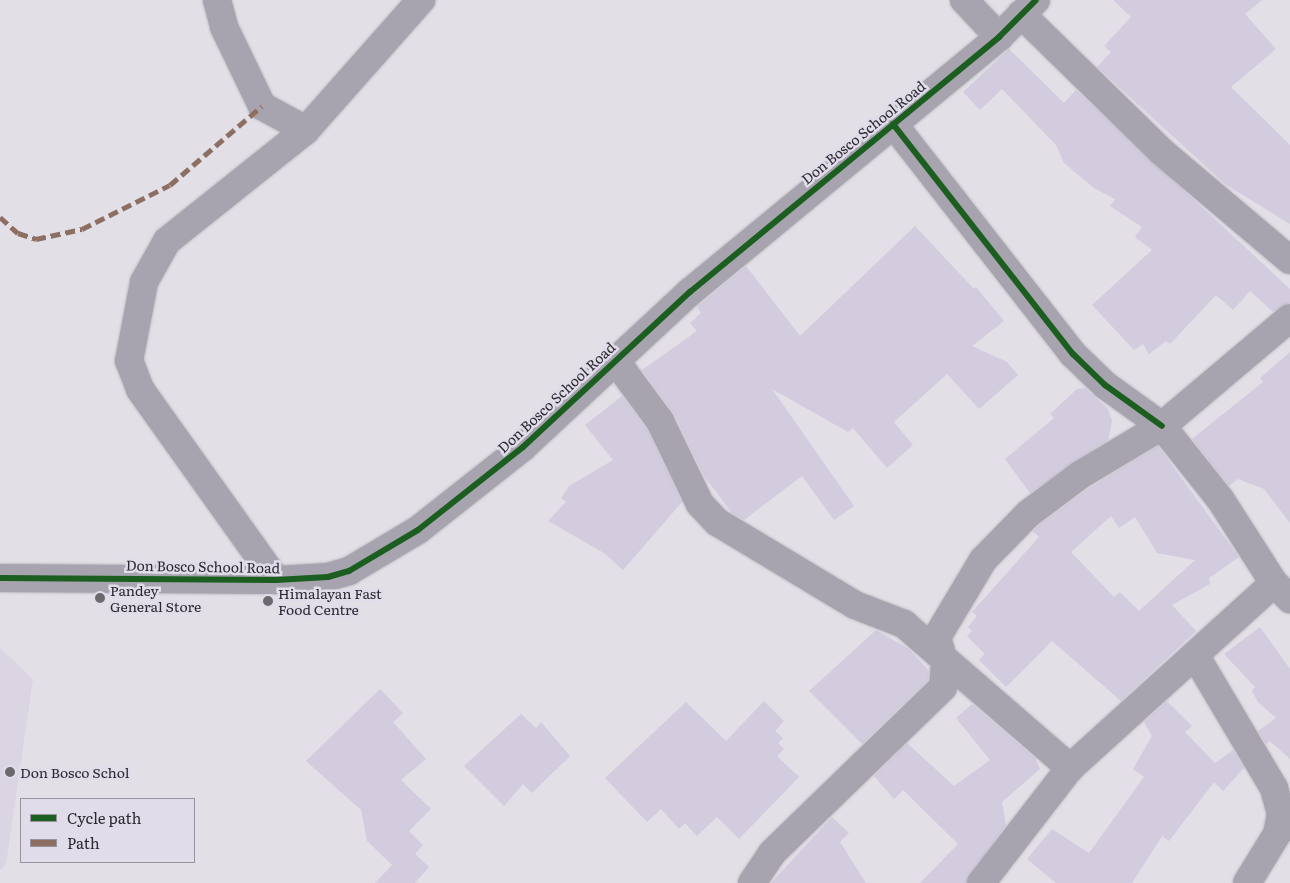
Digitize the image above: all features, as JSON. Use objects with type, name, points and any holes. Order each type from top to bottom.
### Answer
[{"type":"street","points":[[217,0],[224,26],[262,106],[306,130]]},
{"type":"street","points":[[276,580],[140,389],[129,361],[144,282],[166,240],[306,130],[421,0]]},
{"type":"street","points":[[964,0],[999,37]]},
{"type":"street","points":[[1028,7],[1162,152],[1290,260]]},
{"type":"street","name":"Don Bosco School Road","points":[[0,578],[276,580],[328,577],[349,570],[418,530],[523,447],[615,360],[893,124],[999,37],[1028,7]]},
{"type":"street","points":[[893,124],[1073,354],[1105,385],[1162,426],[1220,499],[1282,591],[1195,655],[1070,768],[981,883]]},
{"type":"street","points":[[752,883],[772,853],[943,687],[946,664],[937,637],[945,616],[983,560],[1028,514],[1080,475],[1162,426],[1290,318]]},
{"type":"street","points":[[615,360],[660,422],[700,504],[717,522],[855,604],[904,624],[946,664],[980,687],[1070,768]]},
{"type":"street","points":[[1195,655],[1274,788],[1281,814],[1277,834],[1246,883]]},
{"type":"shaded area","name":"Don Bosco Schol","points":[[0,648],[33,679],[6,864],[0,870]]},
{"type":"building","points":[[1113,0],[1262,0],[1245,14],[1276,49],[1231,87],[1290,145],[1290,224],[1225,184],[1097,67],[1111,52],[1104,46],[1131,17]]},
{"type":"building","points":[[1009,49],[1064,103],[1076,90],[1290,289],[1290,303],[1273,312],[1250,291],[1233,310],[1216,295],[1170,344],[1166,341],[1149,354],[1143,344],[1134,350],[1092,305],[1152,250],[1135,237],[1142,227],[1110,206],[1115,199],[1094,188],[1064,163],[1056,145],[1002,89],[980,110],[963,92]]},
{"type":"building","points":[[915,226],[974,289],[976,287],[1004,321],[972,346],[1007,362],[1018,375],[979,409],[947,374],[894,422],[913,445],[887,468],[853,428],[848,432],[772,389],[854,506],[834,520],[802,476],[744,520],[732,513],[704,476],[674,414],[642,370],[697,331],[690,323],[701,313],[697,307],[746,266],[800,336]]},
{"type":"building","points":[[1290,352],[1290,523],[1264,489],[1238,479],[1229,486],[1192,439],[1263,382],[1260,378]]},
{"type":"building","points":[[1085,388],[1108,409],[1112,421],[1108,440],[1030,493],[1005,459],[1054,418],[1050,414],[1077,389]]},
{"type":"building","points":[[622,396],[647,429],[682,502],[623,570],[604,553],[548,521],[566,502],[561,498],[569,486],[613,460],[585,425]]},
{"type":"building","points":[[1158,446],[1239,557],[1209,578],[1210,584],[1172,605],[1196,631],[1121,701],[1052,641],[1006,687],[979,660],[985,654],[967,636],[972,631],[968,627],[977,616],[972,612],[1039,537],[1033,531],[1089,488]],"holes":[[[1111,516],[1119,528],[1135,517],[1157,553],[1195,560],[1139,611],[1120,592],[1114,597],[1071,552]]]},
{"type":"building","points":[[1260,627],[1290,669],[1290,759],[1270,741],[1266,744],[1258,731],[1276,718],[1258,702],[1252,691],[1255,687],[1224,654]]},
{"type":"building","points":[[876,630],[909,649],[929,671],[928,680],[862,744],[809,691]]},
{"type":"building","points":[[380,689],[403,713],[393,722],[426,759],[401,780],[431,809],[409,831],[423,845],[415,854],[429,867],[415,883],[375,883],[392,865],[367,841],[361,810],[306,761]]},
{"type":"building","points":[[764,701],[784,721],[775,731],[783,738],[778,743],[784,749],[777,756],[799,777],[739,839],[717,817],[697,836],[685,823],[679,829],[661,809],[647,822],[605,778],[686,702],[726,741]]},
{"type":"building","points":[[1167,701],[1192,726],[1185,732],[1215,763],[1233,750],[1244,768],[1223,791],[1214,782],[1169,841],[1162,836],[1132,883],[1056,883],[1027,859],[1052,829],[1089,853],[1144,777],[1133,769],[1152,736],[1144,722]]},
{"type":"building","points":[[972,704],[1035,758],[1040,769],[1002,802],[1006,825],[966,883],[920,883],[958,844],[903,790],[894,799],[874,776],[907,743],[954,786],[990,760],[956,718]]},
{"type":"building","points":[[521,714],[536,728],[541,722],[570,756],[532,793],[523,784],[504,806],[464,766]]},
{"type":"building","points":[[832,817],[849,833],[840,842],[866,883],[771,883]]},
{"type":"marked path","points":[[0,217],[18,233],[36,239],[82,229],[170,185],[262,106]]},
{"type":"cycle path","points":[[0,578],[276,580],[328,577],[349,571],[418,530],[523,447],[690,292],[999,37],[1036,0]]},
{"type":"cycle path","points":[[893,124],[1073,354],[1105,385],[1162,426]]},
{"type":"place","name":"Pandey General Store","points":[[100,598]]},
{"type":"place","name":"Himalayan Fast Food Centre","points":[[268,601]]},
{"type":"place","name":"Don Bosco Schol","points":[[10,772]]}]
